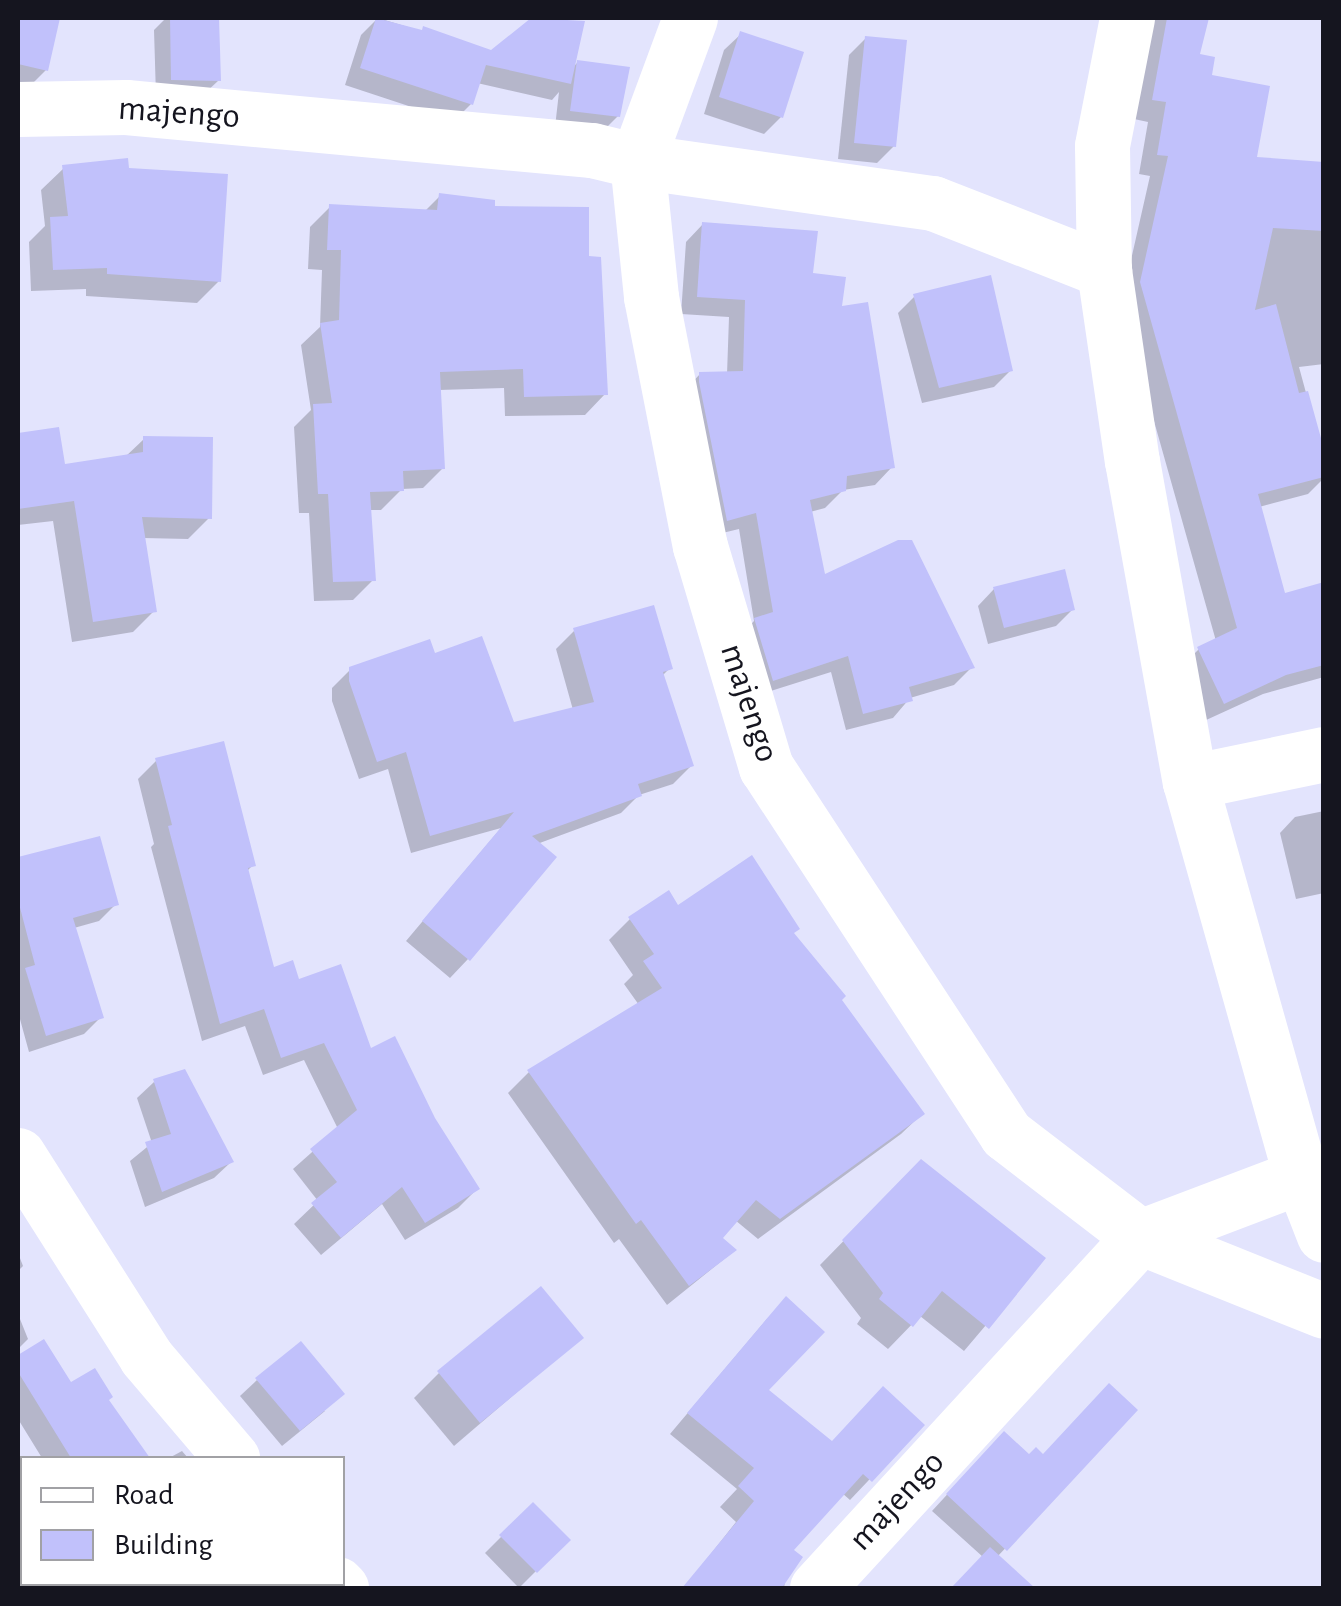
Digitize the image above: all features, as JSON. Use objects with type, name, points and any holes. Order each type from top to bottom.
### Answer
[{"type":"street","points":[[637,161],[690,18]]},
{"type":"street","points":[[1127,18],[1102,146],[1104,270],[1132,461],[1190,782],[1302,1176],[1324,1234]]},
{"type":"street","name":"majengo","points":[[18,109],[126,107],[592,150],[637,161],[933,203],[1104,270]]},
{"type":"street","name":"majengo","points":[[637,161],[651,298],[700,546],[766,767],[1006,1134],[1140,1237],[1324,1311]]},
{"type":"street","points":[[1190,782],[1324,754]]},
{"type":"street","points":[[18,1155],[146,1357],[230,1456]]},
{"type":"street","name":"majengo","points":[[817,1588],[1140,1237],[1302,1176]]},
{"type":"building","points":[[18,18],[60,18],[48,71],[18,64]]},
{"type":"building","points":[[170,18],[219,18],[221,81],[171,80]]},
{"type":"building","points":[[376,18],[422,30],[423,26],[491,50],[531,18],[585,21],[571,84],[486,65],[473,105],[360,68]]},
{"type":"building","points":[[1167,18],[1209,18],[1200,54],[1215,57],[1212,75],[1270,86],[1257,157],[1324,162],[1324,231],[1273,228],[1255,310],[1276,304],[1299,393],[1308,391],[1324,449],[1324,477],[1258,494],[1285,593],[1324,582],[1324,665],[1286,675],[1224,704],[1197,647],[1237,628],[1140,282],[1168,156],[1157,155],[1166,102],[1152,100]]},
{"type":"building","points":[[740,31],[804,52],[783,118],[719,97]]},
{"type":"building","points":[[865,36],[907,40],[896,147],[854,143]]},
{"type":"building","points":[[577,60],[630,67],[620,117],[570,111]]},
{"type":"building","points":[[128,158],[129,168],[228,174],[221,282],[107,274],[107,268],[53,270],[50,217],[68,216],[62,165]]},
{"type":"building","points":[[439,193],[495,200],[495,206],[589,207],[589,256],[601,257],[608,395],[524,397],[523,369],[440,372],[445,469],[403,471],[404,491],[370,492],[376,581],[333,582],[328,494],[318,494],[313,404],[332,403],[320,323],[339,320],[341,250],[327,250],[329,204],[437,210]]},
{"type":"building","points":[[702,222],[818,231],[813,273],[846,277],[842,306],[868,302],[895,468],[847,476],[846,491],[810,500],[825,574],[898,540],[912,540],[975,668],[909,687],[913,701],[863,714],[848,656],[773,681],[754,618],[773,612],[756,513],[727,521],[699,382],[699,372],[743,371],[745,300],[697,297]]},
{"type":"building","points":[[991,275],[1013,371],[939,388],[913,294]]},
{"type":"building","points":[[59,427],[65,464],[143,452],[143,436],[213,437],[212,519],[142,517],[157,612],[93,622],[74,501],[18,509],[18,433]]},
{"type":"building","points":[[1065,569],[1075,610],[1004,628],[993,587]]},
{"type":"building","points":[[654,605],[673,669],[663,672],[694,766],[638,784],[642,796],[532,836],[557,857],[470,961],[422,921],[514,812],[430,836],[406,752],[377,762],[349,681],[349,667],[430,639],[435,653],[482,636],[514,722],[594,702],[573,628]]},
{"type":"building","points":[[224,741],[256,866],[248,868],[274,967],[293,960],[299,979],[341,964],[371,1048],[395,1036],[435,1118],[480,1189],[425,1223],[402,1187],[341,1238],[311,1203],[337,1182],[310,1149],[357,1110],[324,1043],[281,1058],[264,1009],[220,1024],[168,826],[172,825],[155,758]]},
{"type":"building","points":[[100,836],[119,905],[73,918],[104,1018],[46,1036],[25,968],[35,965],[18,900],[18,857]]},
{"type":"building","points":[[752,855],[800,929],[794,933],[846,996],[842,1000],[925,1114],[780,1219],[756,1200],[723,1238],[737,1250],[689,1286],[641,1220],[636,1224],[527,1070],[662,988],[643,961],[654,954],[628,917],[669,890],[678,905]]},
{"type":"building","points":[[185,1069],[234,1162],[162,1192],[145,1142],[171,1134],[153,1079]]},
{"type":"building","points":[[921,1159],[1046,1258],[989,1329],[942,1291],[913,1327],[879,1299],[883,1293],[842,1240]]},
{"type":"building","points":[[541,1286],[584,1338],[480,1423],[437,1371]]},
{"type":"building","points":[[786,1296],[825,1332],[769,1390],[832,1441],[883,1386],[925,1425],[872,1482],[863,1474],[794,1550],[803,1557],[782,1588],[682,1588],[754,1501],[738,1486],[754,1468],[687,1413]]},
{"type":"building","points":[[44,1339],[71,1382],[95,1368],[113,1397],[109,1400],[149,1456],[70,1456],[18,1372],[18,1355]]},
{"type":"building","points":[[301,1341],[345,1394],[300,1431],[255,1378]]},
{"type":"building","points":[[1109,1383],[1138,1410],[1007,1551],[946,1494],[1004,1431],[1029,1454],[1036,1447],[1043,1454]]},
{"type":"building","points":[[533,1502],[571,1540],[537,1573],[499,1535]]},
{"type":"building","points":[[990,1547],[1035,1588],[951,1588]]}]
